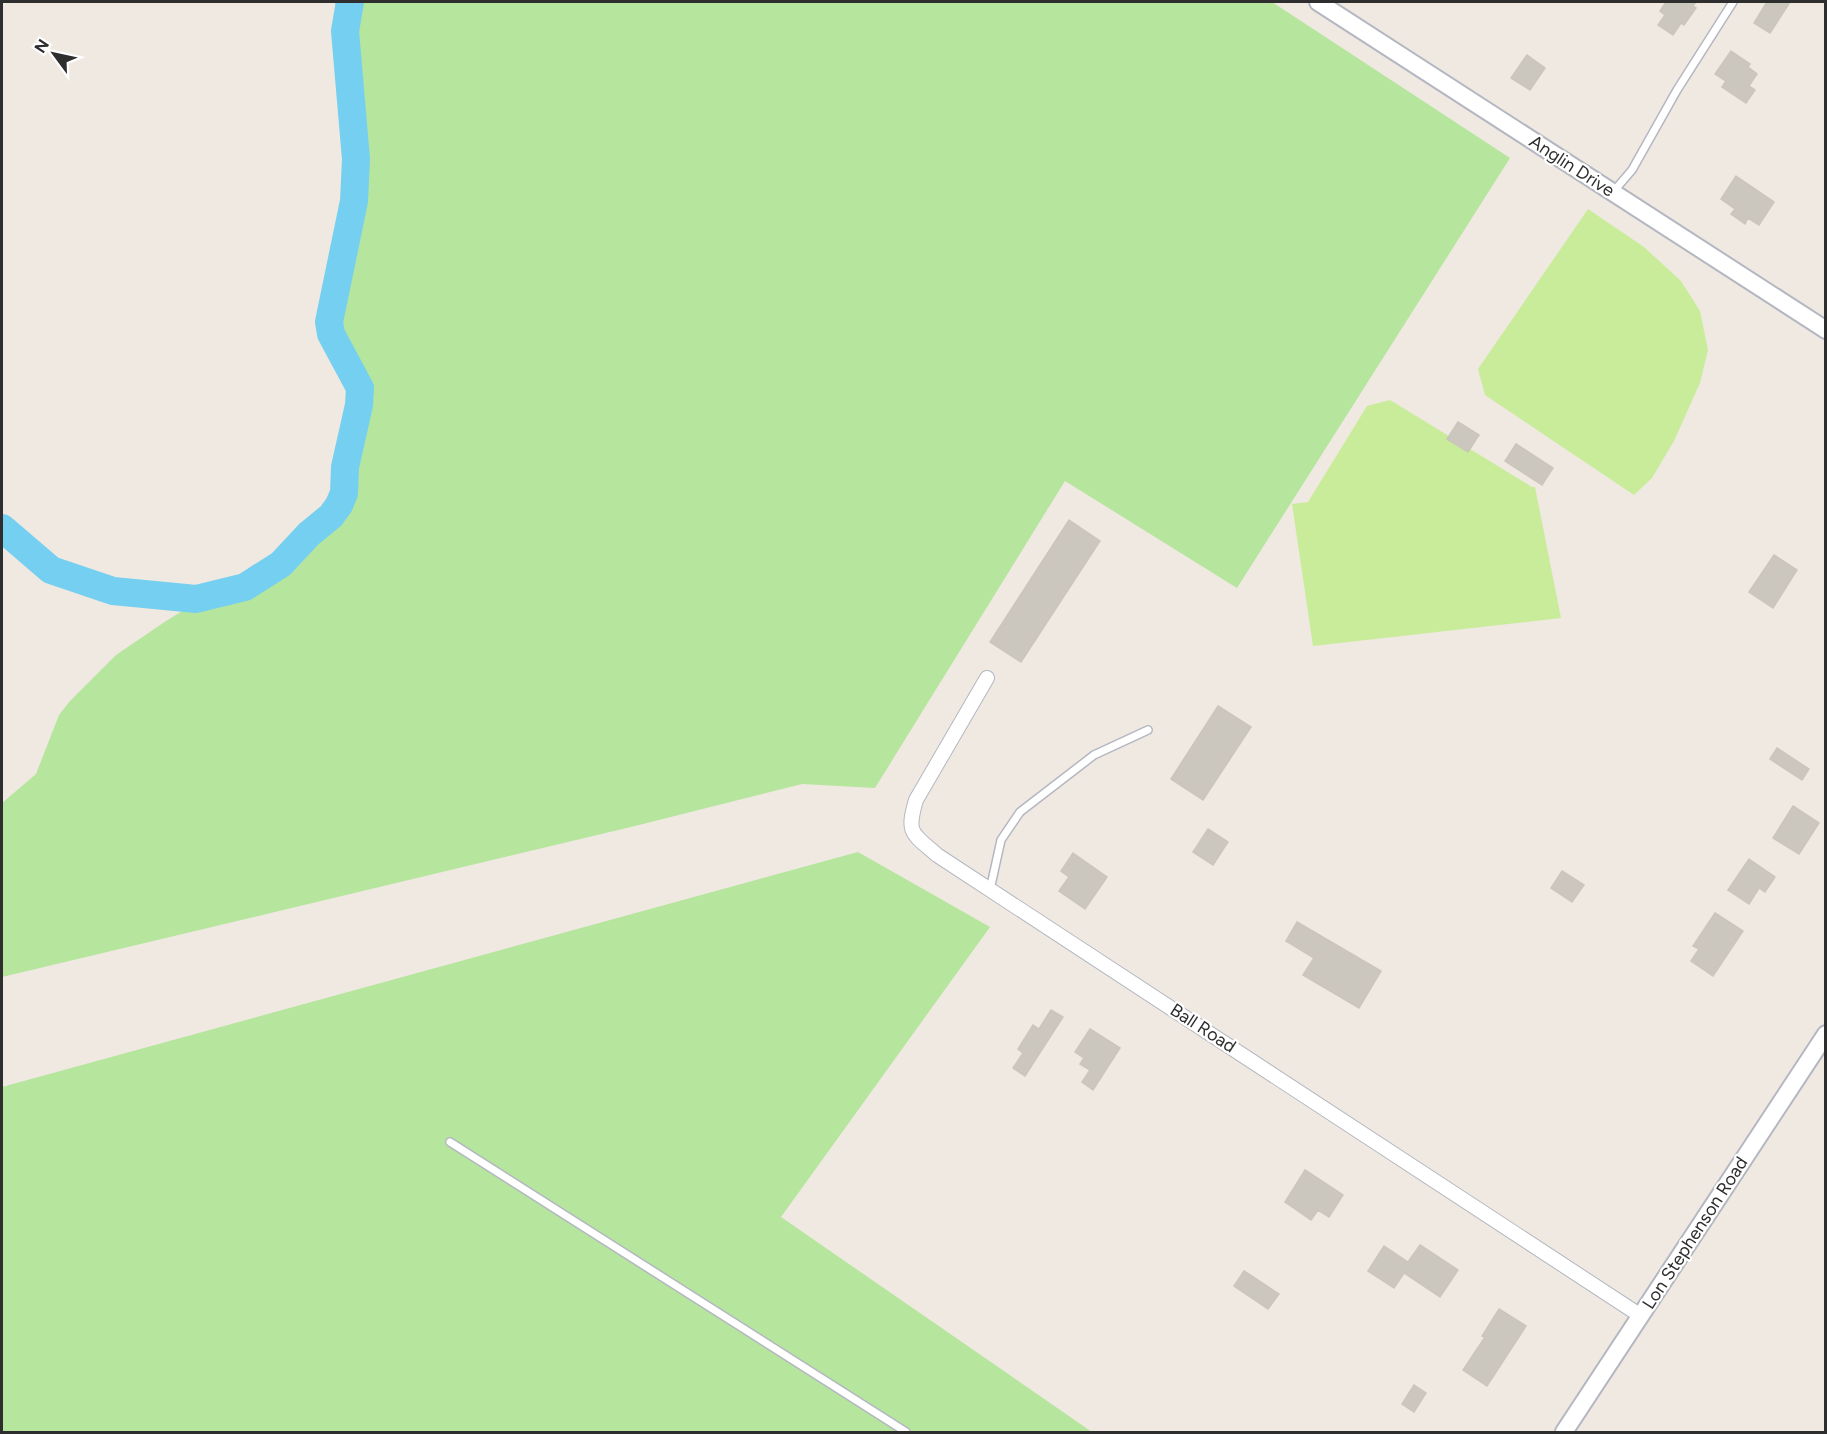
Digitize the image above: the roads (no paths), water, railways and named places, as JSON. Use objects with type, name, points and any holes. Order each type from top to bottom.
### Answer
[{"type":"street","name":"Anglin Drive","points":[[1318,2],[1826,330]]},
{"type":"street","name":"Ball Road","points":[[987,678],[916,800],[910,821],[916,836],[937,855],[1641,1316]]},
{"type":"street","name":"Lon Stephenson Road","points":[[1564,1432],[1826,1034]]},
{"type":"lane","points":[[1613,192],[1632,170],[1677,90],[1733,2]]},
{"type":"lane","points":[[990,890],[1001,840],[1020,812],[1094,755],[1148,730]]},
{"type":"lane","points":[[450,1142],[906,1432]]},
{"type":"waterway","points":[[2,528],[51,570],[113,591],[196,599],[245,587],[281,564],[309,534],[331,516],[339,505],[344,493],[345,467],[359,405],[360,388],[331,334],[329,322],[354,201],[356,159],[345,31],[350,2]]}]
